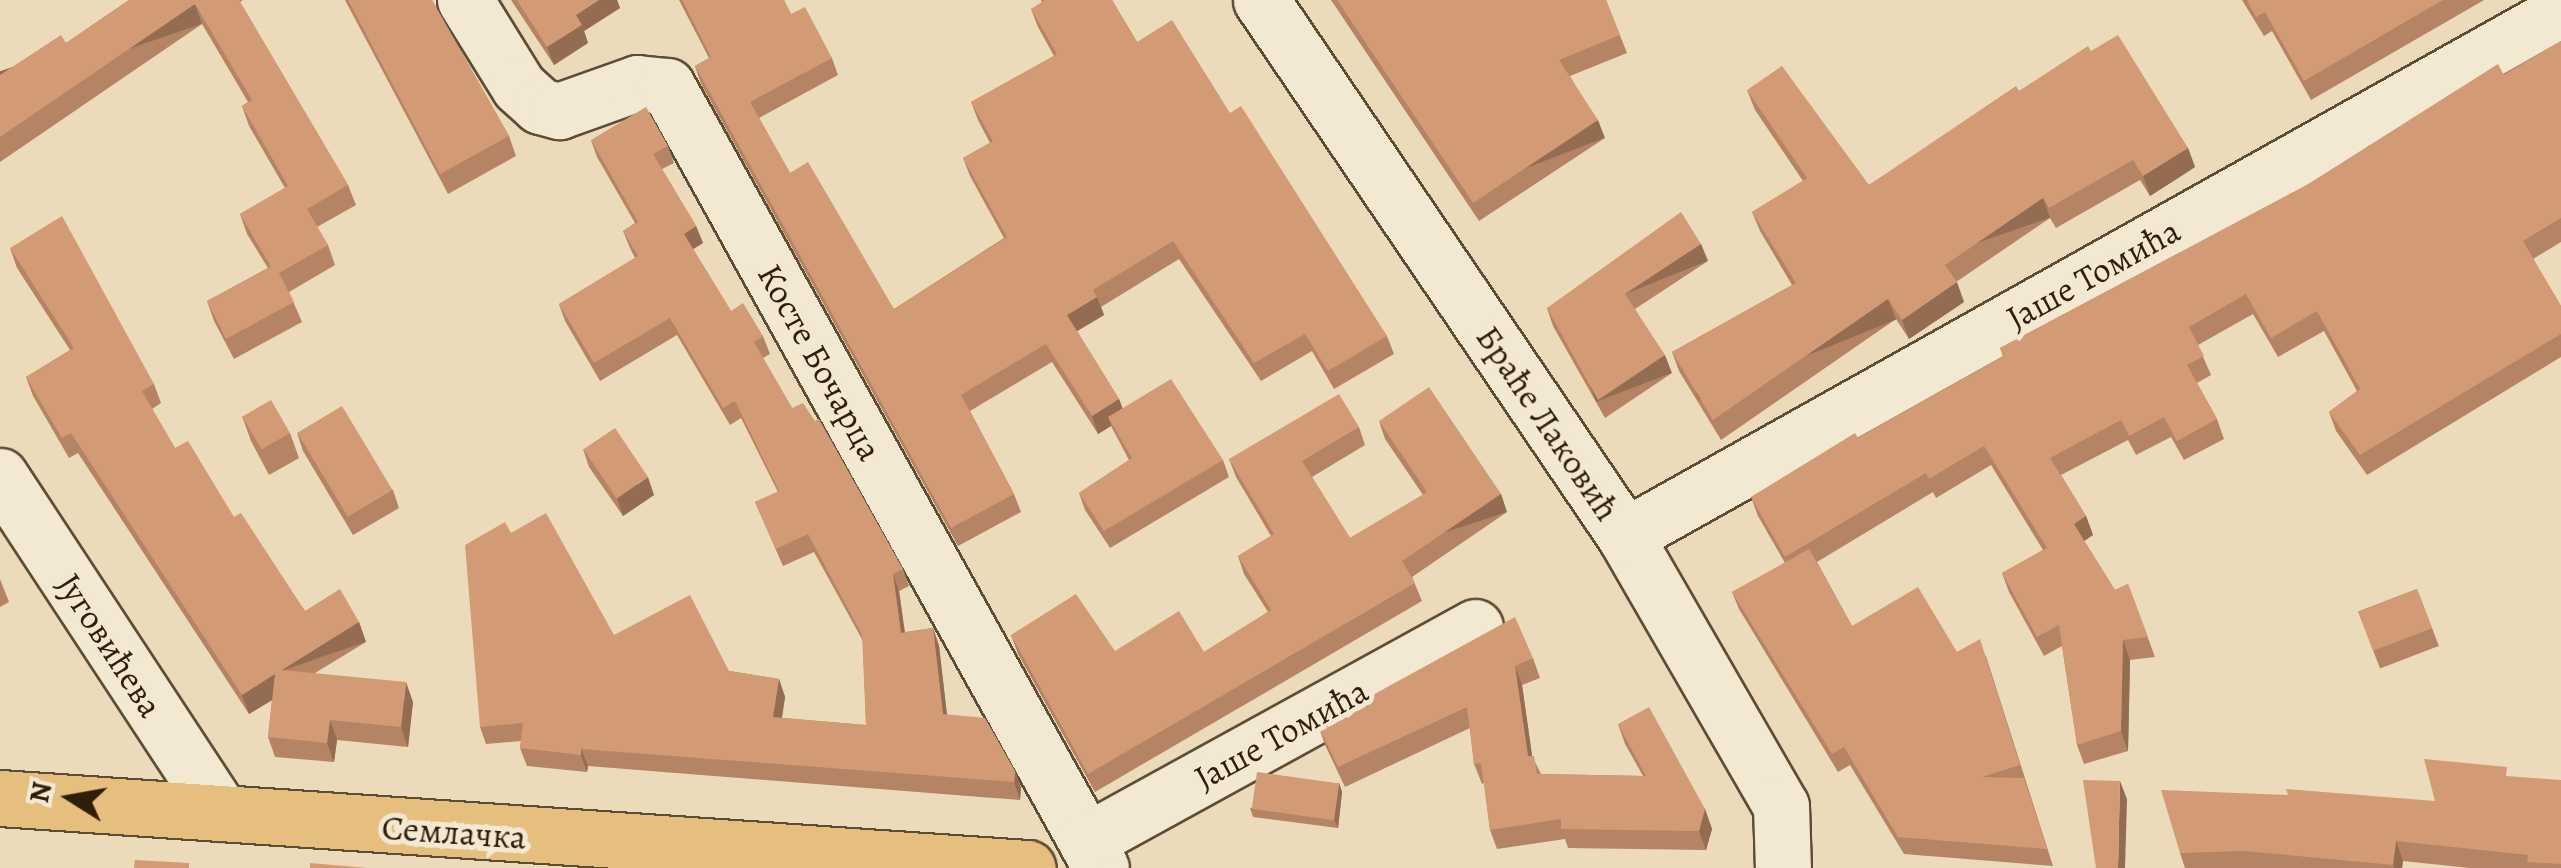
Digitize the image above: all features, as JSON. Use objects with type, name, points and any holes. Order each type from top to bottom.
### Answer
[{"type":"main road","name":"Семлачка","points":[[0,798],[220,813],[604,856],[1028,868]]},
{"type":"street","name":"Косте Бочарца","points":[[466,0],[519,87],[540,106],[559,111],[637,82],[667,86],[1094,855]]},
{"type":"street","name":"Браће Лаковић","points":[[1261,0],[1625,536],[1781,806],[1782,868]]},
{"type":"street","name":"Јаше Томића","points":[[1625,536],[2561,12]]},
{"type":"street","name":"Југовићева","points":[[0,476],[220,813]]},
{"type":"street","name":"Јаше Томића","points":[[1094,855],[1475,627]]},
{"type":"building","points":[[129,0],[239,0],[348,185],[307,209],[328,245],[279,273],[294,302],[226,339],[207,301],[271,267],[240,214],[288,186],[242,106],[252,100],[195,4],[0,137],[0,75],[61,35],[66,43]]},
{"type":"building","points":[[348,0],[432,0],[509,136],[440,174]]},
{"type":"building","points":[[517,0],[599,0],[576,15],[582,25],[547,47]]},
{"type":"building","points":[[682,0],[784,0],[791,14],[805,7],[832,58],[750,102],[790,173],[808,162],[894,309],[1007,237],[963,158],[993,141],[971,102],[1057,54],[1031,9],[1045,0],[1112,0],[1137,42],[1172,20],[1230,113],[1241,106],[1387,336],[1328,371],[1305,334],[1254,363],[1173,241],[1093,290],[1097,297],[1067,315],[1119,399],[1092,416],[1046,344],[961,395],[1014,494],[951,528],[695,66],[711,57]]},
{"type":"building","points":[[1337,0],[1606,0],[1620,35],[1559,60],[1598,120],[1473,203]]},
{"type":"building","points":[[2247,0],[2443,0],[2304,81],[2265,12],[2256,17]]},
{"type":"building","points":[[2118,35],[2188,148],[2143,176],[2133,160],[2049,208],[2043,198],[1945,265],[1957,282],[1902,320],[1888,299],[1713,420],[1672,352],[1796,283],[1752,212],[1807,178],[1747,90],[1782,66],[1869,185],[2016,86],[2019,91],[2088,46],[2091,51]]},
{"type":"building","points":[[2561,41],[2561,218],[2523,241],[2561,306],[2561,334],[2360,455],[2329,412],[2360,389],[2317,311],[2271,338],[2246,294],[2189,327],[2204,356],[2187,365],[2217,419],[2177,441],[2164,417],[2129,436],[2121,420],[2050,458],[2086,516],[2074,524],[2115,590],[2128,584],[2148,637],[2123,640],[2121,731],[2077,745],[2059,625],[2037,637],[2002,573],[2047,548],[1984,446],[1929,479],[1926,473],[1785,557],[1751,497],[1855,433],[1858,438],[2004,356],[2000,348],[2305,186],[2498,64],[2504,75]]},
{"type":"building","points":[[646,107],[668,146],[653,154],[696,226],[684,234],[731,311],[743,303],[763,336],[754,342],[792,408],[803,403],[815,421],[819,419],[903,569],[893,574],[901,633],[933,628],[943,714],[985,718],[1015,771],[1014,782],[581,749],[581,755],[520,748],[523,723],[480,727],[465,545],[505,522],[511,533],[546,513],[614,635],[690,595],[729,671],[779,679],[773,717],[866,725],[862,635],[808,534],[776,549],[755,502],[779,491],[735,401],[723,408],[670,318],[594,363],[559,304],[638,256],[623,231],[638,222],[591,140]]},
{"type":"building","points":[[1681,212],[1701,244],[1625,294],[1665,355],[1598,400],[1547,308]]},
{"type":"building","points":[[62,216],[154,384],[142,391],[175,448],[188,441],[234,517],[241,513],[305,611],[340,589],[359,622],[282,670],[406,682],[401,727],[330,720],[327,743],[268,737],[275,674],[242,695],[71,433],[62,438],[26,377],[74,348],[10,248]]},
{"type":"building","points":[[1171,379],[1223,460],[1104,531],[1079,493],[1132,458],[1108,417]]},
{"type":"building","points":[[1429,387],[1501,494],[1402,561],[1415,583],[1088,774],[1011,635],[1076,594],[1115,651],[1179,611],[1204,652],[1271,610],[1238,556],[1274,534],[1229,459],[1339,394],[1359,427],[1302,461],[1350,538],[1427,492],[1379,421]]},
{"type":"building","points":[[271,400],[290,433],[261,449],[242,416]]},
{"type":"building","points":[[342,406],[392,490],[348,517],[297,433]]},
{"type":"building","points":[[615,428],[648,477],[616,498],[583,449]]},
{"type":"building","points":[[1809,549],[1852,626],[1918,587],[1957,652],[1980,639],[2020,765],[1982,777],[2024,778],[2047,849],[1898,837],[1844,747],[1832,754],[1732,592]]},
{"type":"building","points":[[2417,589],[2432,628],[2373,651],[2358,612]]},
{"type":"building","points":[[1515,617],[1533,658],[1515,666],[1528,756],[1534,756],[1537,774],[1646,776],[1618,724],[1649,707],[1705,809],[1699,831],[1561,829],[1561,819],[1490,830],[1481,763],[1474,764],[1467,707],[1338,767],[1318,725]]},
{"type":"building","points":[[2424,759],[2507,767],[2506,776],[2561,780],[2561,864],[2527,862],[2528,855],[2396,841],[2393,865],[2245,851],[2180,853],[2161,790],[2288,795],[2286,789],[2435,801]]},
{"type":"building","points":[[1257,772],[1339,784],[1334,820],[1252,809]]},
{"type":"building","points":[[2083,780],[2120,781],[2118,868],[2096,868]]},
{"type":"building","points":[[135,860],[189,863],[189,868],[134,868]]},
{"type":"building","points":[[310,863],[367,868],[310,868]]}]
